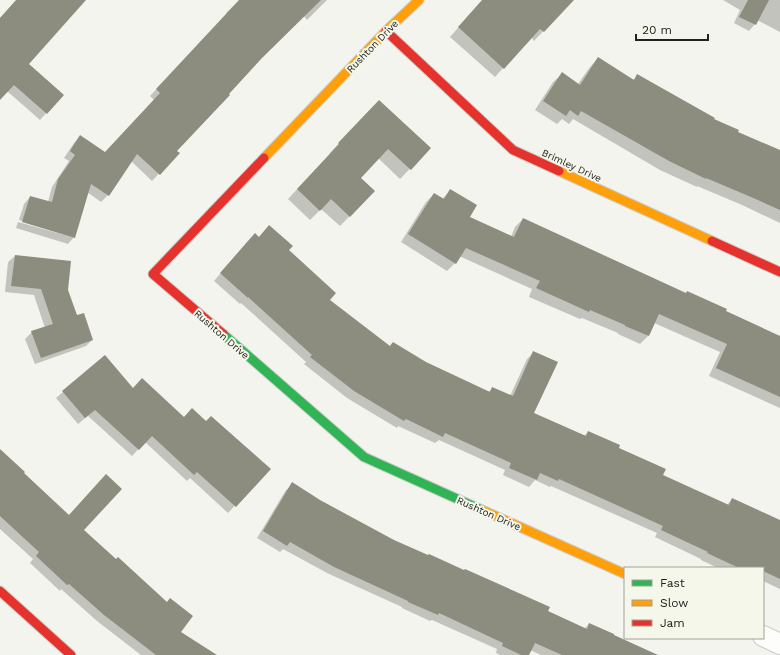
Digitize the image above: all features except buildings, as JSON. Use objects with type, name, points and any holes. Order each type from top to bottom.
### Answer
[{"type":"street","name":"Rushton Drive","points":[[419,0],[386,31],[153,274],[364,457],[624,574]]},
{"type":"street","name":"Brimley Drive","points":[[386,31],[513,150],[780,272]]},
{"type":"street","points":[[0,591],[71,655]]},
{"type":"street","points":[[764,636],[780,644]]},
{"type":"traffic: fast","points":[[223,334],[364,457],[482,510]]},
{"type":"traffic: slow","points":[[264,158],[386,31],[419,0]]},
{"type":"traffic: slow","points":[[559,171],[712,241]]},
{"type":"traffic: slow","points":[[482,510],[624,574]]},
{"type":"traffic: jam","points":[[386,31],[513,150],[559,171]]},
{"type":"traffic: jam","points":[[223,334],[153,274],[264,158]]},
{"type":"traffic: jam","points":[[712,241],[780,272]]},
{"type":"traffic: jam","points":[[0,591],[71,655]]}]
